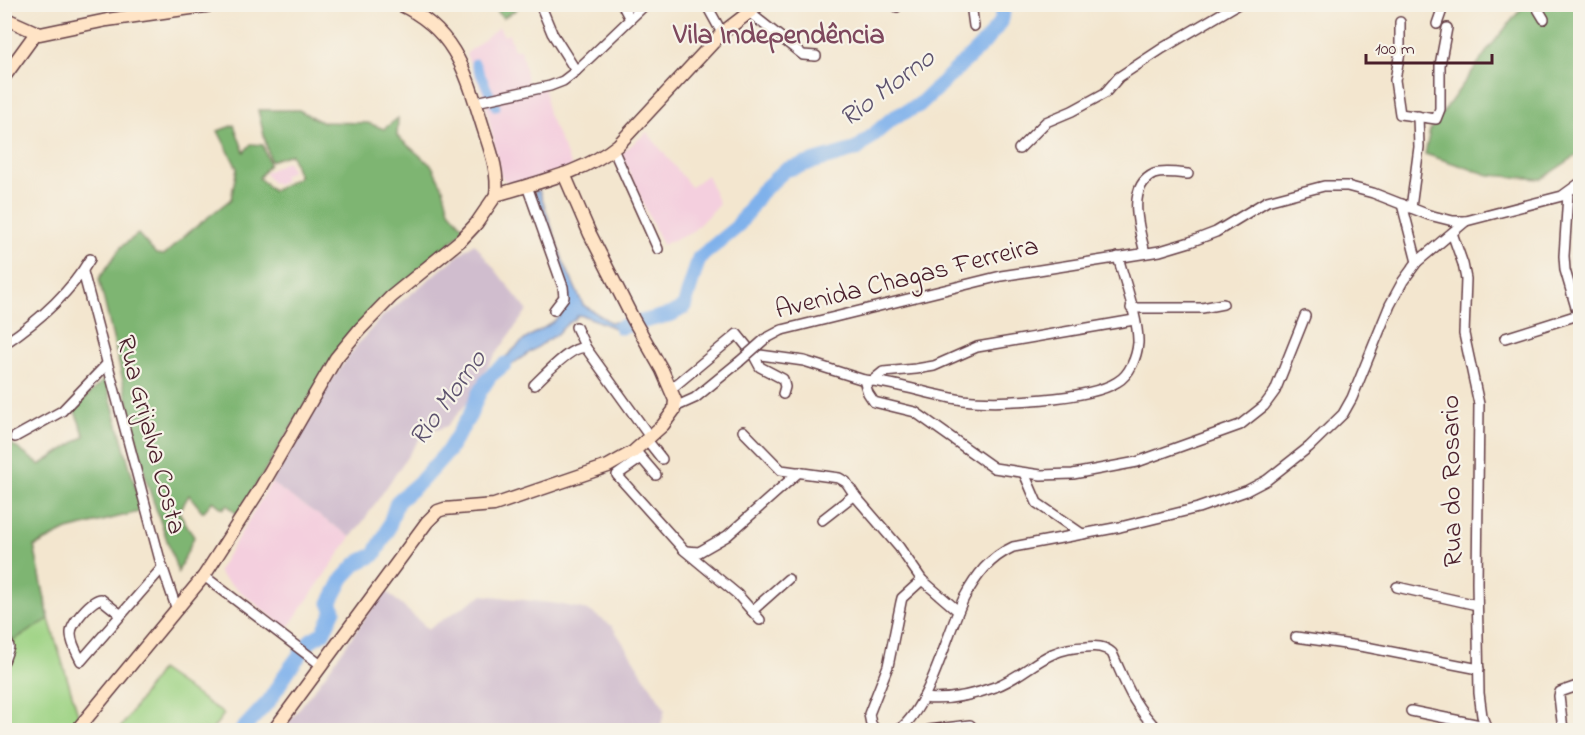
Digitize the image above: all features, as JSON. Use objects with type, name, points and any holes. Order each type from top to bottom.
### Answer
[{"type":"main road","points":[[4,18],[36,33],[50,32],[144,10],[219,4]]},
{"type":"main road","points":[[77,730],[204,576],[260,489],[336,358],[391,297],[461,240],[476,224],[496,195],[498,184],[495,167],[466,72],[447,40],[430,23],[399,4]]},
{"type":"main road","points":[[496,195],[564,174],[614,149],[722,33],[760,4]]},
{"type":"main road","points":[[4,77],[36,33]]},
{"type":"main road","points":[[564,174],[586,225],[671,389],[675,407]]},
{"type":"main road","name":"Avenida Chagas Ferreira","points":[[274,730],[318,663],[427,522],[438,511],[453,507],[473,508],[494,505],[638,454],[675,407]]},
{"type":"street","points":[[540,4],[552,33],[576,71]]},
{"type":"street","points":[[622,4],[630,19]]},
{"type":"street","points":[[476,102],[550,86],[563,81],[646,4]]},
{"type":"street","points":[[706,4],[722,33]]},
{"type":"street","points":[[971,4],[974,26]]},
{"type":"street","points":[[1019,149],[1046,122],[1105,93],[1119,77],[1238,4]]},
{"type":"street","points":[[1437,24],[1444,4]]},
{"type":"street","points":[[1535,4],[1544,19]]},
{"type":"street","points":[[750,13],[803,55],[816,56]]},
{"type":"street","points":[[1400,22],[1400,52],[1395,80],[1400,114],[1436,119],[1440,110],[1440,64],[1447,28]]},
{"type":"street","points":[[1412,208],[1419,147],[1418,116]]},
{"type":"street","points":[[614,149],[658,249]]},
{"type":"street","points":[[1145,253],[1137,215],[1139,192],[1155,174],[1188,174]]},
{"type":"street","name":"Avenida Chagas Ferreira","points":[[675,407],[695,398],[760,343],[782,330],[1001,276],[1145,253],[1190,242],[1216,232],[1267,201],[1324,186],[1347,186],[1412,208],[1453,220],[1466,221],[1568,194],[1581,183]]},
{"type":"street","points":[[527,186],[563,287],[564,297],[554,310]]},
{"type":"street","points":[[1505,338],[1580,318],[1565,270],[1568,194]]},
{"type":"street","points":[[1402,204],[1417,262]]},
{"type":"street","points":[[899,730],[923,698],[958,611],[973,582],[990,561],[1012,547],[1178,513],[1223,500],[1267,480],[1332,426],[1347,406],[1390,305],[1417,262],[1466,221]]},
{"type":"street","name":"Rua do Rosario","points":[[1452,233],[1466,279],[1464,334],[1479,404],[1477,505],[1479,693],[1486,728]]},
{"type":"street","points":[[753,354],[804,361],[868,380],[963,400],[999,402],[1049,399],[1095,391],[1117,382],[1125,375],[1132,365],[1138,343],[1118,257]]},
{"type":"street","points":[[4,344],[37,320],[83,272],[90,260]]},
{"type":"street","name":"Rua Grijalva Costa","points":[[83,272],[162,568],[177,610]]},
{"type":"street","points":[[1131,308],[1202,308],[1222,303]]},
{"type":"street","points":[[868,380],[868,393],[874,402],[915,412],[994,468],[1041,475],[1073,474],[1137,462],[1240,425],[1264,406],[1275,391],[1305,316]]},
{"type":"street","points":[[868,380],[882,372],[934,366],[976,347],[1134,320]]},
{"type":"street","points":[[576,327],[586,348],[662,459]]},
{"type":"street","points":[[671,389],[737,334],[753,354],[760,368],[783,380],[785,387],[783,394]]},
{"type":"street","points":[[534,385],[571,352],[581,347],[586,348]]},
{"type":"street","points":[[15,437],[62,411],[107,364]]},
{"type":"street","points":[[743,431],[781,470],[839,478],[846,482],[854,495],[899,547],[922,580],[958,611]]},
{"type":"street","points":[[656,475],[638,454],[617,475],[684,550],[737,594],[760,620]]},
{"type":"street","points":[[684,550],[699,552],[727,536],[799,472]]},
{"type":"street","points":[[1024,473],[1037,502],[1082,534]]},
{"type":"street","points":[[822,520],[854,495]]},
{"type":"street","points":[[121,615],[101,599],[92,602],[71,627],[73,644],[81,661],[162,568]]},
{"type":"street","points":[[204,576],[318,663]]},
{"type":"street","points":[[752,611],[788,579]]},
{"type":"street","points":[[876,730],[868,719],[888,666],[902,598],[922,580]]},
{"type":"street","points":[[1397,587],[1478,605]]},
{"type":"street","points":[[4,633],[9,647],[4,661]]},
{"type":"street","points":[[1296,637],[1366,647],[1479,669]]},
{"type":"street","points":[[923,698],[944,699],[978,692],[1011,679],[1051,653],[1064,648],[1098,646],[1112,653],[1130,697],[1142,714],[1158,730]]},
{"type":"street","points":[[1563,730],[1560,692],[1581,686]]},
{"type":"street","points":[[1411,711],[1486,728]]},
{"type":"street","points":[[929,730],[970,725],[975,730]]},
{"type":"street","points":[[899,730],[905,730]]},
{"type":"shaded area","points":[[499,27],[504,36],[509,34],[514,50],[521,49],[528,86],[544,83],[548,114],[572,167],[512,186],[501,177],[484,96],[466,54]]},
{"type":"shaded area","points":[[647,132],[691,187],[707,175],[719,204],[691,233],[662,245],[621,154]]},
{"type":"shaded area","points":[[287,161],[292,170],[283,176],[285,180],[276,185],[272,183],[265,173]]},
{"type":"shaded area","points":[[474,243],[527,310],[483,373],[486,375],[475,394],[447,426],[437,430],[429,425],[351,537],[271,483],[326,388],[357,345],[381,318]]},
{"type":"shaded area","points":[[271,483],[351,537],[287,629],[221,576],[218,571]]},
{"type":"shaded area","points":[[385,590],[428,629],[482,595],[588,610],[612,626],[665,709],[660,729],[283,730]]},
{"type":"green space","points":[[1525,4],[1580,5],[1580,153],[1541,179],[1489,175],[1425,154],[1430,130],[1490,47]]},
{"type":"green space","points":[[485,5],[520,5],[503,18],[494,7],[486,8]]},
{"type":"green space","points":[[258,110],[299,110],[321,122],[368,123],[384,129],[398,118],[397,136],[432,166],[443,188],[449,210],[465,229],[341,345],[238,515],[227,505],[223,509],[213,501],[203,512],[189,495],[179,512],[194,537],[178,572],[147,483],[99,279],[121,247],[138,234],[156,254],[164,255],[231,199],[237,168],[218,131],[234,125],[244,152],[251,144],[263,145],[269,164],[259,178],[273,191],[299,177],[291,154],[270,161]]},
{"type":"green space","points":[[105,379],[142,511],[67,530],[34,547],[49,619],[80,720],[72,730],[5,730],[4,438],[40,465],[85,436],[74,409]]},
{"type":"green space","points":[[105,379],[142,511],[67,530],[34,546],[49,619],[9,643],[4,651],[4,438],[40,465],[85,436],[74,409]]},
{"type":"green space","points":[[160,670],[224,714],[212,730],[119,730]]},
{"type":"water","points":[[539,190],[563,261],[583,305],[610,322],[629,322],[632,330],[618,329],[578,315],[557,334],[493,377],[488,375],[509,354],[522,342],[554,322],[564,309],[566,287],[534,192]]},
{"type":"waterway","name":"Rio Morno","points":[[621,327],[672,314],[684,307],[699,258],[737,227],[760,193],[785,170],[857,149],[893,118],[919,105],[983,44],[1001,22],[1005,4]]},
{"type":"waterway","points":[[475,63],[496,107]]},
{"type":"waterway","name":"Rio Morno","points":[[242,730],[269,701],[311,640],[323,633],[334,610],[330,603],[343,578],[357,563],[374,555],[387,532],[397,502],[421,481],[448,451],[490,376],[505,364]]},
{"type":"district","name":"Vila Independência","points":[[779,36]]}]
